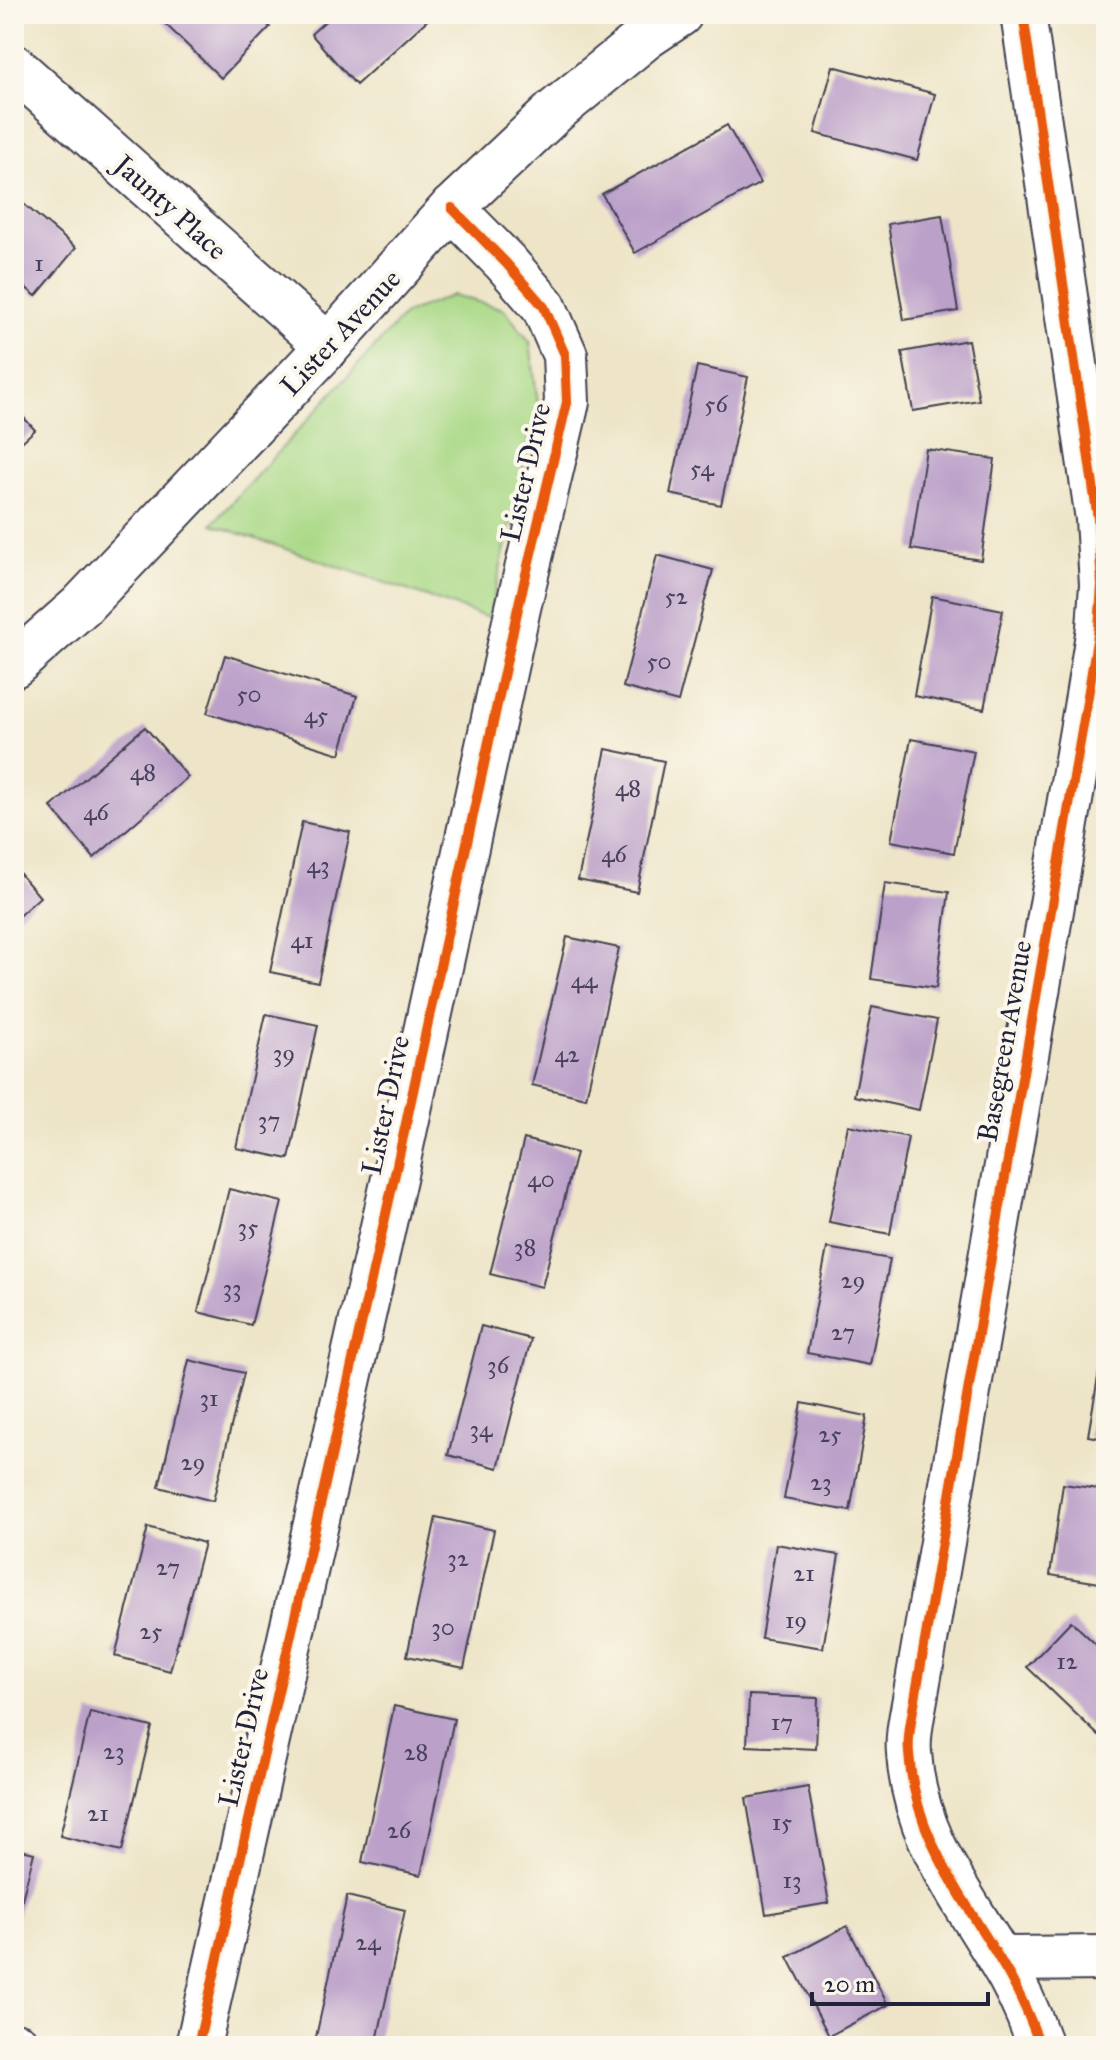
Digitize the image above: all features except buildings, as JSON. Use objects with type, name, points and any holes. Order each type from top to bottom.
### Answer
[{"type":"street","name":"Lister Avenue","points":[[14,665],[81,606],[328,346],[452,208],[555,111],[647,36],[680,14]]},
{"type":"street","name":"Basegreen Avenue","points":[[1023,14],[1098,519],[1104,584],[1088,696],[908,1751],[915,1800],[932,1846],[1000,1959],[1040,2046]]},
{"type":"street","name":"Jaunty Place","points":[[14,67],[328,346]]},
{"type":"street","name":"Lister Drive","points":[[198,2046],[395,1174],[518,608],[567,402],[565,355],[544,307],[452,208]]},
{"type":"street","points":[[1000,1959],[1106,1958]]},
{"type":"green space","points":[[453,295],[504,309],[530,342],[538,404],[489,618],[212,524],[405,314]]},
{"type":"cycle path","points":[[1023,14],[1098,519],[1102,585],[1099,628],[1088,696],[909,1746],[913,1782],[929,1836],[954,1885],[1011,1979],[1040,2046]]},
{"type":"cycle path","points":[[198,2046],[395,1174],[518,608],[567,402],[565,355],[544,307],[452,208]]}]
